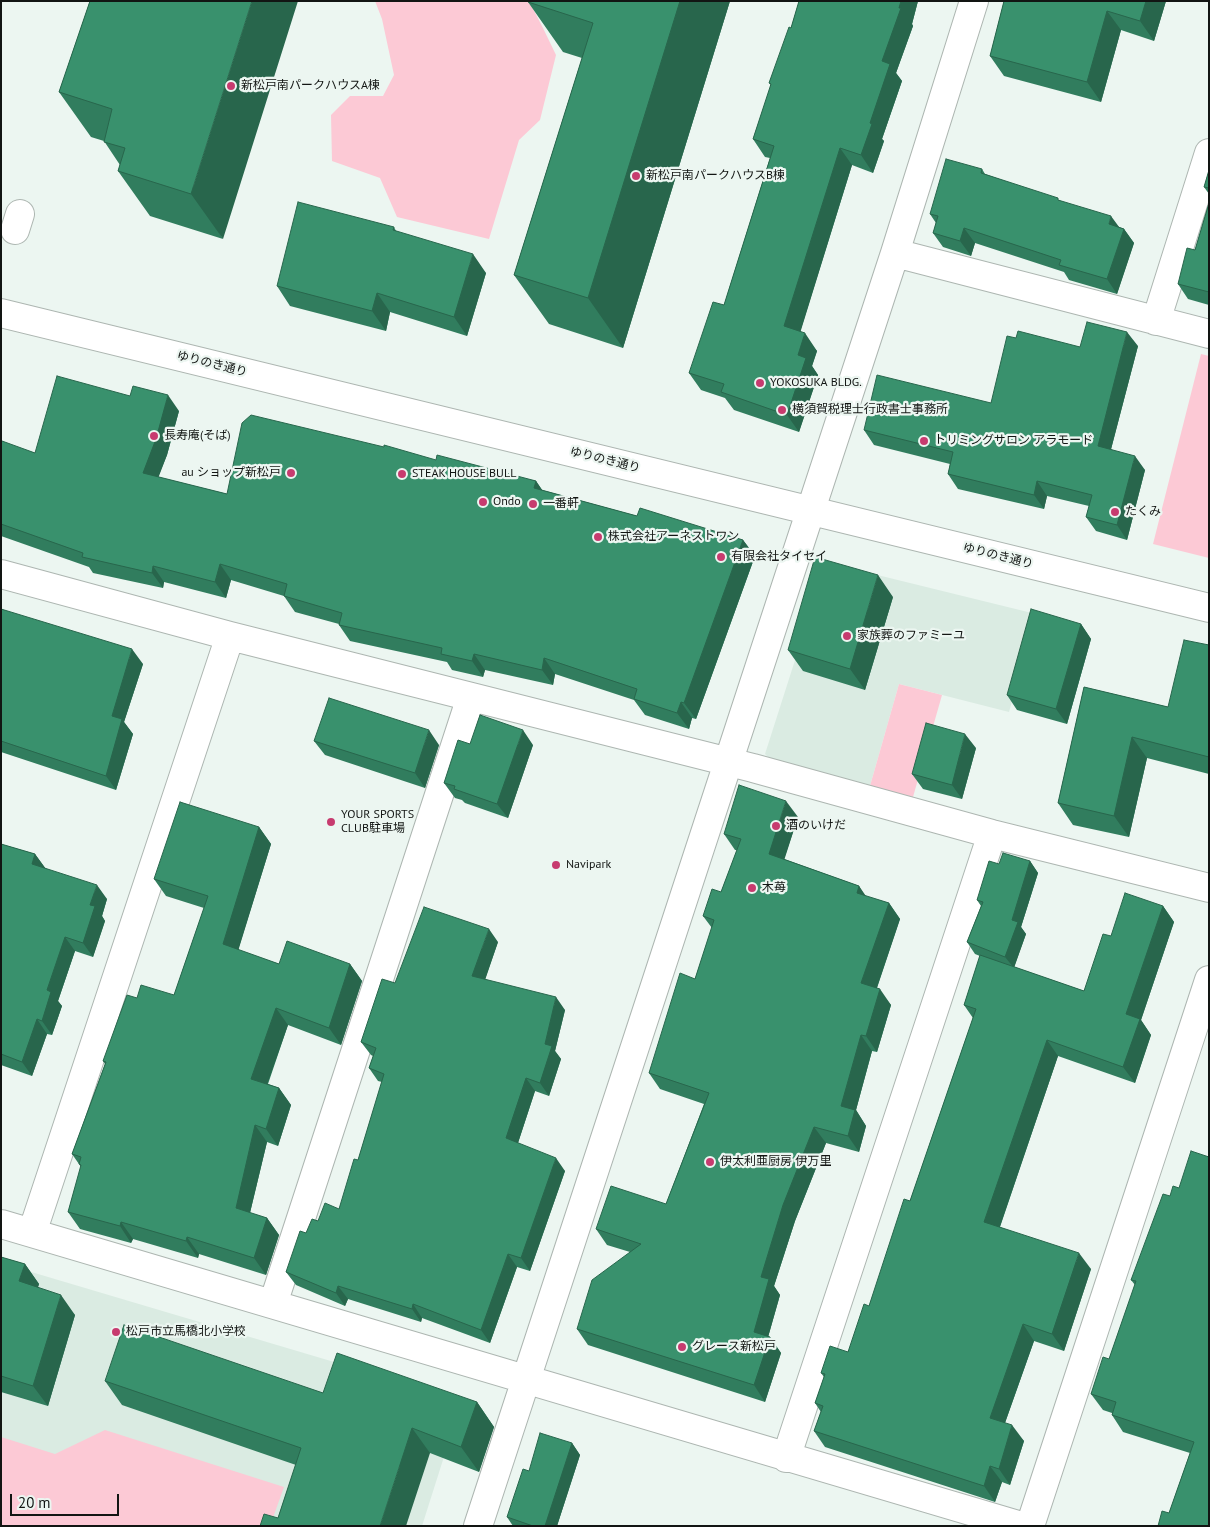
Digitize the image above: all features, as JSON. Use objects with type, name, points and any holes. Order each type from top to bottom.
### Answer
[{"type":"street","points":[[478,1526],[895,253],[974,1]]},
{"type":"street","points":[[1156,321],[1209,153]]},
{"type":"street","points":[[895,253],[1209,334]]},
{"type":"street","name":"ゆりのき通り","points":[[1,313],[1209,608]]},
{"type":"street","points":[[1,574],[230,636],[728,762],[992,834],[1209,888]]},
{"type":"street","points":[[32,1234],[230,636]]},
{"type":"street","points":[[273,1304],[471,697]]},
{"type":"street","points":[[786,1458],[992,834]]},
{"type":"street","points":[[1030,1526],[1209,980]]},
{"type":"street","points":[[1,1224],[786,1458],[1021,1526]]},
{"type":"shaded area","points":[[375,1],[529,1],[556,55],[540,120],[519,140],[489,239],[397,217],[380,178],[332,161],[331,115],[350,96],[383,96],[394,75],[382,19]]},
{"type":"shaded area","points":[[1201,354],[1209,356],[1209,558],[1153,544]]},
{"type":"shaded area","points":[[849,568],[1036,614],[1009,712],[899,684],[870,786],[772,761],[765,754],[820,582]]},
{"type":"shaded area","points":[[899,684],[942,695],[913,797],[870,786]]},
{"type":"shaded area","name":"松戸市立馬橋北小学校","points":[[1,1263],[462,1400],[422,1526],[1,1526]]},
{"type":"shaded area","points":[[105,1430],[284,1487],[270,1526],[1,1526],[1,1437],[55,1454]]},
{"type":"building","points":[[90,1],[252,1],[191,194],[118,171],[125,148],[104,142],[112,109],[59,92]]},
{"type":"building","points":[[528,1],[680,1],[588,298],[514,275],[593,23]]},
{"type":"building","points":[[799,1],[901,1],[899,8],[901,8],[882,61],[890,64],[861,155],[840,148],[784,326],[805,333],[798,355],[806,358],[787,415],[721,392],[724,384],[689,373],[713,302],[724,305],[774,146],[753,139],[771,84],[769,83],[789,27],[791,28]]},
{"type":"building","points":[[1004,1],[1146,1],[1140,21],[1107,11],[1087,82],[990,56]]},
{"type":"building","points":[[946,159],[982,169],[981,173],[1111,216],[1109,224],[1124,229],[1107,279],[1059,265],[1061,260],[964,228],[960,241],[933,233],[938,216],[930,214]]},
{"type":"building","points":[[1209,170],[1209,188],[1204,187]]},
{"type":"building","points":[[298,202],[394,227],[393,230],[473,254],[454,317],[377,293],[372,311],[277,286]]},
{"type":"building","points":[[1209,203],[1209,292],[1178,284],[1187,248],[1195,250]]},
{"type":"building","points":[[1087,322],[1127,332],[1098,446],[1135,456],[1117,525],[1086,517],[1092,495],[1037,481],[1034,495],[948,474],[953,452],[864,430],[877,375],[991,403],[1007,336],[1016,338],[1018,331],[1080,347]]},
{"type":"building","points":[[57,376],[130,396],[133,386],[168,395],[156,439],[143,473],[227,494],[242,423],[251,415],[384,447],[384,445],[436,460],[437,455],[536,481],[534,488],[637,516],[640,508],[743,540],[684,703],[681,702],[677,713],[634,699],[637,689],[544,658],[542,670],[474,654],[472,661],[441,654],[442,648],[339,625],[342,613],[284,596],[287,584],[220,564],[215,582],[153,566],[152,573],[82,557],[83,553],[1,524],[1,443],[2,441],[35,453]]},
{"type":"building","points":[[815,557],[878,575],[850,669],[788,650]]},
{"type":"building","points":[[1,609],[132,649],[112,716],[122,719],[106,776],[1,741]]},
{"type":"building","points":[[1031,609],[1081,624],[1056,709],[1007,695]]},
{"type":"building","points":[[1184,640],[1209,645],[1209,757],[1132,737],[1114,816],[1058,803],[1084,687],[1168,707]]},
{"type":"building","points":[[329,698],[429,730],[415,773],[314,741]]},
{"type":"building","points":[[480,715],[523,730],[497,804],[454,789],[455,786],[444,783],[458,740],[470,744]]},
{"type":"building","points":[[926,723],[965,734],[952,785],[912,774]]},
{"type":"building","points":[[739,785],[786,801],[769,854],[859,886],[857,893],[889,903],[861,983],[880,989],[866,1036],[861,1035],[841,1106],[855,1110],[848,1136],[814,1127],[783,1205],[761,1277],[769,1279],[754,1332],[770,1337],[754,1385],[577,1329],[592,1280],[641,1244],[596,1229],[611,1186],[666,1204],[709,1093],[649,1073],[680,973],[695,979],[714,920],[703,916],[712,889],[721,892],[741,839],[724,834]]},
{"type":"building","points":[[180,802],[259,827],[223,944],[279,964],[287,941],[350,964],[329,1028],[276,1008],[251,1079],[279,1088],[266,1129],[255,1125],[236,1208],[267,1218],[254,1258],[187,1237],[186,1241],[121,1222],[120,1226],[68,1212],[81,1165],[79,1164],[81,1157],[72,1154],[106,1062],[103,1061],[127,995],[137,998],[141,985],[174,995],[208,896],[154,879]]},
{"type":"building","points":[[1,844],[35,854],[32,864],[97,885],[90,905],[95,906],[83,943],[65,937],[47,990],[51,992],[42,1021],[37,1019],[22,1062],[1,1054]]},
{"type":"building","points":[[1003,853],[1030,861],[1012,920],[1018,922],[1005,957],[967,942],[983,902],[977,900],[989,861],[999,864]]},
{"type":"building","points":[[1125,893],[1163,906],[1126,1014],[1140,1019],[1123,1067],[1047,1040],[984,1222],[1079,1253],[1052,1334],[1023,1324],[990,1418],[1012,1425],[999,1469],[990,1466],[984,1486],[814,1431],[823,1406],[815,1403],[825,1374],[821,1373],[830,1346],[848,1352],[864,1304],[869,1306],[904,1199],[910,1201],[976,1009],[964,1005],[980,955],[1084,991],[1103,934],[1111,936]]},
{"type":"building","points":[[424,907],[489,929],[472,976],[556,997],[545,1044],[552,1046],[540,1083],[526,1078],[506,1138],[556,1158],[521,1258],[508,1254],[481,1330],[413,1304],[412,1309],[338,1286],[336,1293],[286,1272],[300,1231],[306,1233],[312,1219],[318,1221],[325,1203],[339,1209],[354,1159],[358,1160],[384,1074],[369,1068],[376,1048],[361,1042],[382,979],[395,983]]},
{"type":"building","points":[[1191,1151],[1209,1157],[1209,1526],[1158,1526],[1162,1511],[1169,1513],[1194,1442],[1112,1415],[1116,1402],[1091,1394],[1103,1357],[1109,1359],[1136,1281],[1131,1280],[1163,1194],[1170,1196],[1173,1186],[1179,1188]]},
{"type":"building","points":[[1,1257],[25,1264],[19,1281],[61,1295],[33,1386],[1,1376]]},
{"type":"building","points":[[124,1325],[323,1393],[337,1353],[477,1402],[461,1447],[412,1428],[380,1526],[260,1526],[264,1514],[278,1518],[301,1448],[105,1381]]},
{"type":"building","points":[[540,1433],[572,1443],[545,1526],[533,1526],[507,1517],[523,1469],[529,1471]]},
{"type":"place","name":"新松戸南パークハウスA棟","points":[[231,86]]},
{"type":"place","name":"新松戸南パークハウスB棟","points":[[636,176]]},
{"type":"place","name":"YOKOSUKA BLDG.","points":[[760,383]]},
{"type":"place","name":"横須賀税理士行政書士事務所","points":[[782,410]]},
{"type":"place","name":"長寿庵(そば)","points":[[154,436]]},
{"type":"place","name":"トリミングサロン アラモード","points":[[924,441]]},
{"type":"place","name":"au ショップ新松戸","points":[[291,473]]},
{"type":"place","name":"STEAK HOUSE BULL","points":[[402,474]]},
{"type":"place","name":"Ondo","points":[[483,502]]},
{"type":"place","name":"一番軒","points":[[533,504]]},
{"type":"place","name":"たくみ","points":[[1115,512]]},
{"type":"place","name":"株式会社アーネストワン","points":[[598,537]]},
{"type":"place","name":"有限会社タイセイ","points":[[721,557]]},
{"type":"place","name":"家族葬のファミーユ","points":[[847,636]]},
{"type":"place","name":"YOUR SPORTS CLUB駐車場","points":[[331,822]]},
{"type":"place","name":"酒のいけだ","points":[[776,826]]},
{"type":"place","name":"Navipark","points":[[556,865]]},
{"type":"place","name":"木苺","points":[[752,888]]},
{"type":"place","name":"伊太利亜厨房 伊万里","points":[[710,1162]]},
{"type":"place","name":"松戸市立馬橋北小学校","points":[[116,1332]]},
{"type":"place","name":"グレース新松戸","points":[[682,1347]]}]
